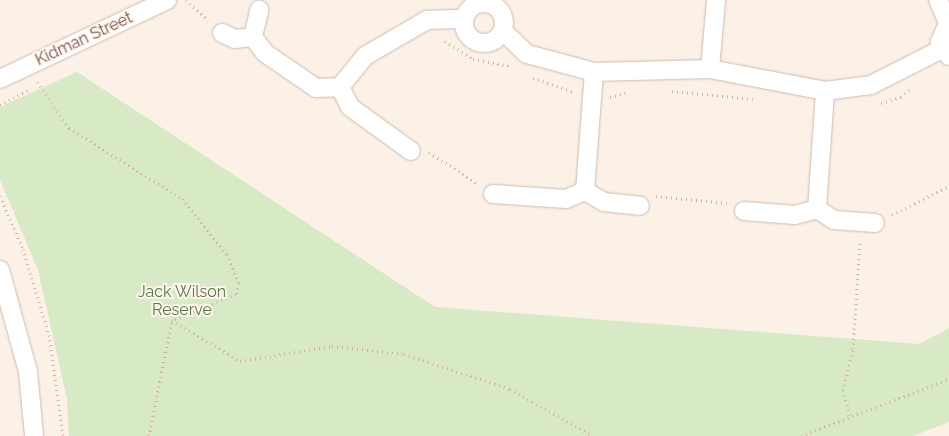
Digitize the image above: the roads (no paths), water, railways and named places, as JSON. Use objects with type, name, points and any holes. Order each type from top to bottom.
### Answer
[{"type":"street","name":"Kidman Street","points":[[0,79],[167,0]]},
{"type":"street","points":[[710,69],[716,0]]},
{"type":"street","points":[[503,30],[527,54],[594,72],[710,69],[825,91],[871,85],[946,53],[940,37],[948,21],[938,0]]},
{"type":"street","points":[[494,3],[503,16],[503,30],[492,42],[475,42],[465,32],[463,19],[471,6],[494,3]]},
{"type":"street","points":[[252,37],[259,10]]},
{"type":"street","points":[[252,37],[265,53],[316,88],[340,87],[365,56],[434,20],[463,19]]},
{"type":"street","points":[[222,33],[235,39],[252,37]]},
{"type":"street","points":[[586,191],[594,72]]},
{"type":"street","points":[[340,87],[350,107],[411,151]]},
{"type":"street","points":[[818,209],[825,91]]},
{"type":"street","points":[[493,194],[566,199],[586,191]]},
{"type":"street","points":[[586,191],[604,202],[640,206]]},
{"type":"street","points":[[744,211],[795,215],[818,209],[834,220],[868,223]]},
{"type":"street","points":[[0,270],[28,372],[34,436]]},
{"type":"park label","name":"Jack Wilson Reserve","points":[[182,301]]}]
